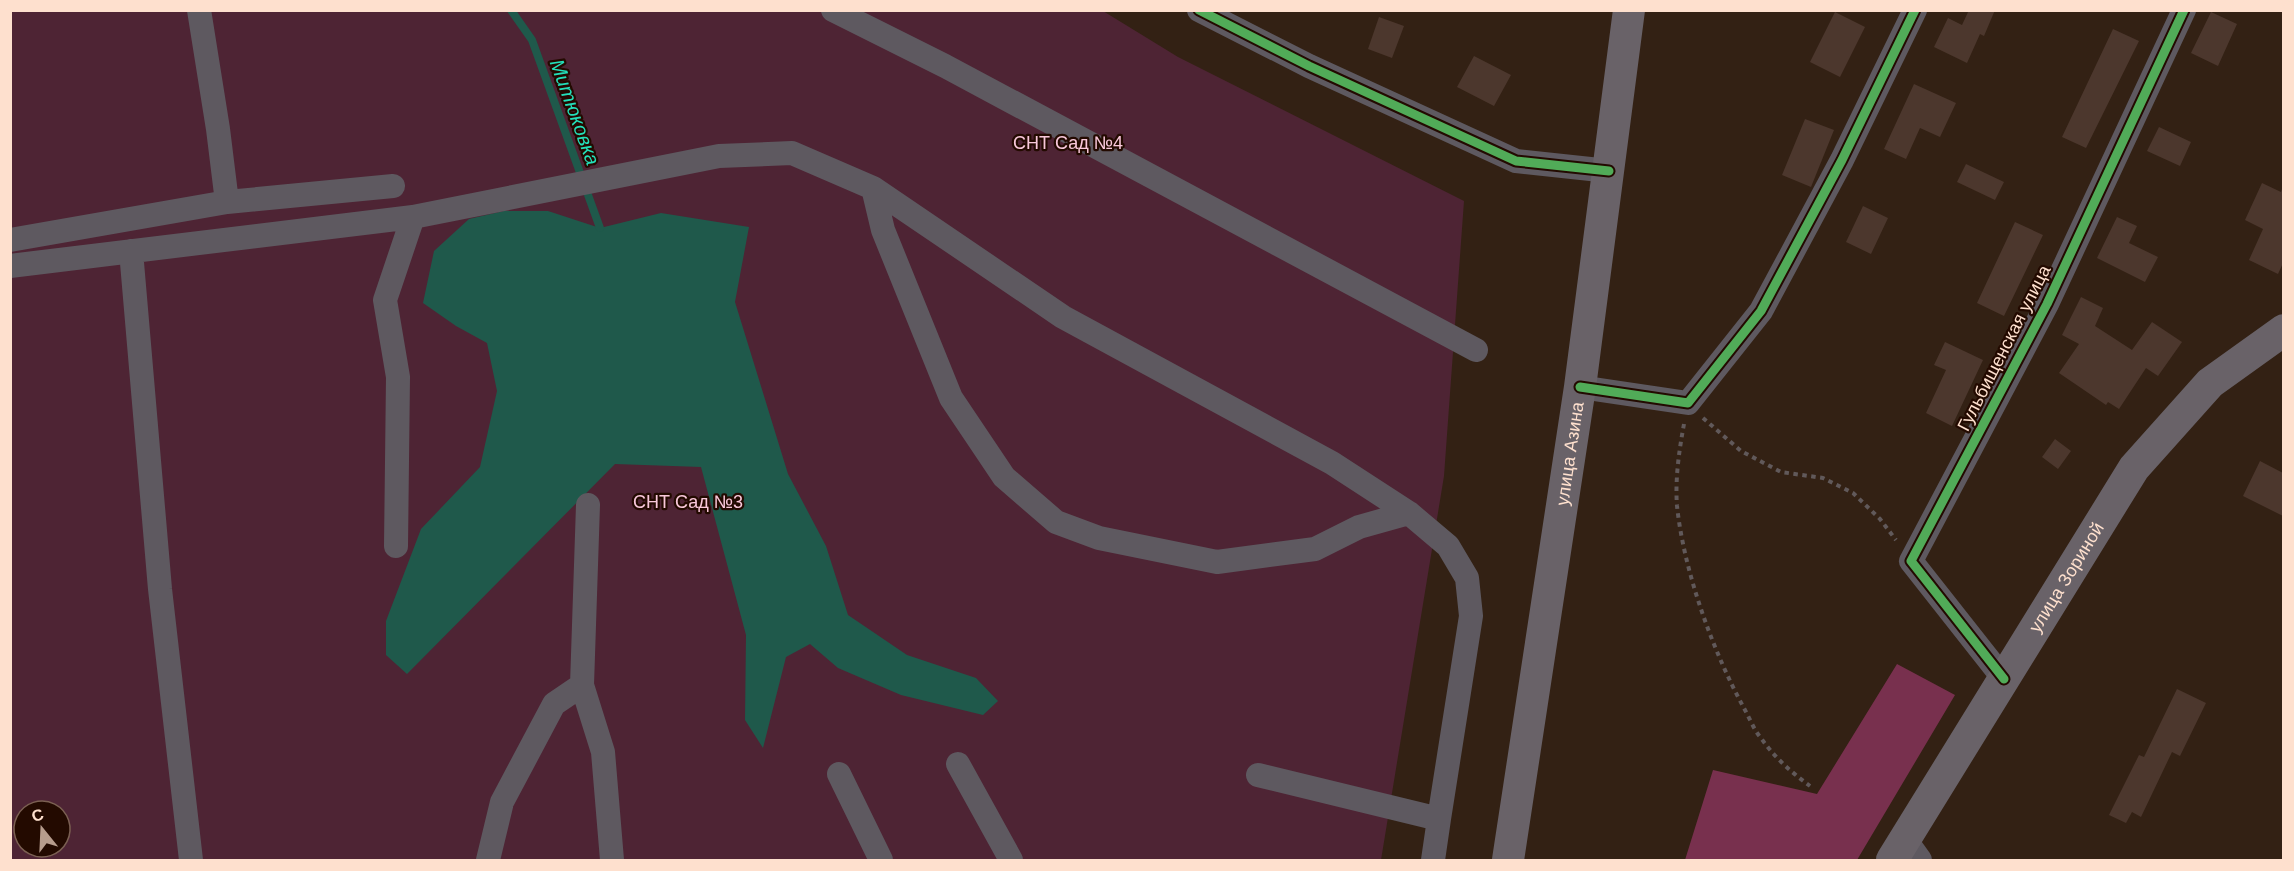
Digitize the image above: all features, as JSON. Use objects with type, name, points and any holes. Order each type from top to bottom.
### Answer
[{"type":"main road","name":"улица Азина","points":[[1508,861],[1580,387],[1629,10]]},
{"type":"main road","name":"улица Зориной","points":[[1906,853],[2004,679],[2134,468],[2210,383],[2283,330]]},
{"type":"street","points":[[199,10],[227,202]]},
{"type":"street","points":[[833,10],[945,66],[1476,350]]},
{"type":"street","points":[[1199,10],[1309,66],[1515,161],[1609,171]]},
{"type":"street","points":[[1580,387],[1688,403],[1761,311],[1842,160],[1915,10]]},
{"type":"street","name":"Гульбищенская улица","points":[[1911,561],[2047,304],[2184,10]]},
{"type":"street","points":[[10,266],[413,217],[719,156],[792,153],[873,188],[1063,317],[1332,463],[1409,513],[1448,546],[1467,578],[1471,616],[1433,861]]},
{"type":"street","points":[[10,240],[227,202],[393,186]]},
{"type":"street","points":[[873,188],[883,230],[951,398],[1004,477],[1056,522],[1099,537],[1217,562],[1315,549],[1359,527],[1409,513]]},
{"type":"street","points":[[396,546],[398,377],[386,300],[413,217]]},
{"type":"street","points":[[130,251],[160,589],[190,861]]},
{"type":"street","points":[[588,505],[582,685],[603,752],[612,861]]},
{"type":"street","points":[[1911,561],[2004,679]]},
{"type":"street","points":[[488,861],[502,802],[554,704],[582,685]]},
{"type":"street","points":[[958,764],[1011,861]]},
{"type":"street","points":[[839,774],[881,861]]},
{"type":"street","points":[[1258,775],[1439,819]]},
{"type":"path","points":[[1688,403],[1710,426],[1741,451],[1781,472],[1823,478],[1853,493],[1880,519],[1911,561]]},
{"type":"path","points":[[1688,403],[1678,452],[1677,506],[1688,562],[1707,626],[1731,686],[1760,738],[1786,768],[1810,786]]},
{"type":"green space","name":"СНТ Сад №3","points":[[10,11],[1103,11],[1178,57],[1464,201],[1444,476],[1381,860],[11,860]]},
{"type":"shaded area","points":[[1897,664],[1955,695],[1857,860],[1685,860],[1713,770],[1817,794]]},
{"type":"water","points":[[504,211],[548,211],[600,228],[661,213],[749,227],[735,302],[788,474],[826,546],[848,615],[907,655],[976,678],[998,701],[983,715],[901,695],[838,668],[810,644],[786,657],[763,748],[745,720],[746,635],[701,467],[615,464],[407,674],[386,655],[386,621],[421,529],[480,467],[497,391],[487,343],[456,326],[423,303],[434,251],[469,219]]},
{"type":"building","points":[[1969,10],[1995,10],[1984,36],[1980,34],[1967,63],[1934,47],[1948,18],[1962,25]]},
{"type":"building","points":[[1835,12],[1865,27],[1840,77],[1810,62]]},
{"type":"building","points":[[2211,12],[2237,24],[2218,66],[2191,53]]},
{"type":"building","points":[[1379,17],[1404,26],[1392,58],[1368,49]]},
{"type":"building","points":[[2113,29],[2139,41],[2086,148],[2062,137]]},
{"type":"building","points":[[1474,56],[1511,75],[1494,106],[1457,87]]},
{"type":"building","points":[[1914,84],[1956,103],[1940,137],[1920,128],[1906,159],[1884,149]]},
{"type":"building","points":[[1805,119],[1834,130],[1811,187],[1782,175]]},
{"type":"building","points":[[2159,127],[2191,142],[2180,166],[2147,151]]},
{"type":"building","points":[[1966,164],[2004,182],[1995,200],[1957,182]]},
{"type":"building","points":[[2262,183],[2281,192],[2283,186],[2283,263],[2278,274],[2249,260],[2263,229],[2245,220]]},
{"type":"building","points":[[1863,206],[1888,218],[1871,254],[1846,242]]},
{"type":"building","points":[[2117,217],[2137,226],[2129,243],[2158,257],[2145,282],[2097,258]]},
{"type":"building","points":[[2015,222],[2043,235],[2004,316],[1977,303]]},
{"type":"building","points":[[2081,297],[2103,308],[2095,326],[2132,350],[2152,322],[2182,342],[2158,376],[2146,368],[2119,409],[2108,402],[2106,405],[2059,373],[2079,344],[2062,335]]},
{"type":"building","points":[[1945,342],[1983,360],[1952,426],[1926,413],[1946,370],[1934,365]]},
{"type":"building","points":[[2055,439],[2071,451],[2058,469],[2042,457]]},
{"type":"building","points":[[2260,461],[2283,473],[2283,516],[2243,496]]},
{"type":"building","points":[[2177,689],[2206,703],[2180,756],[2172,752],[2141,817],[2132,812],[2126,823],[2109,815],[2139,755],[2144,757]]},
{"type":"waterway","name":"Митюковка","points":[[511,10],[532,40],[600,228]]},
{"type":"cycle path","points":[[1199,10],[1309,66],[1516,161],[1609,171]]},
{"type":"cycle path","points":[[1580,387],[1688,403],[1761,311],[1842,160],[1915,10]]},
{"type":"cycle path","points":[[2004,679],[1911,561],[2047,304],[2184,10]]},
{"type":"park label","name":"СНТ Сад №4","points":[[1068,143]]}]
